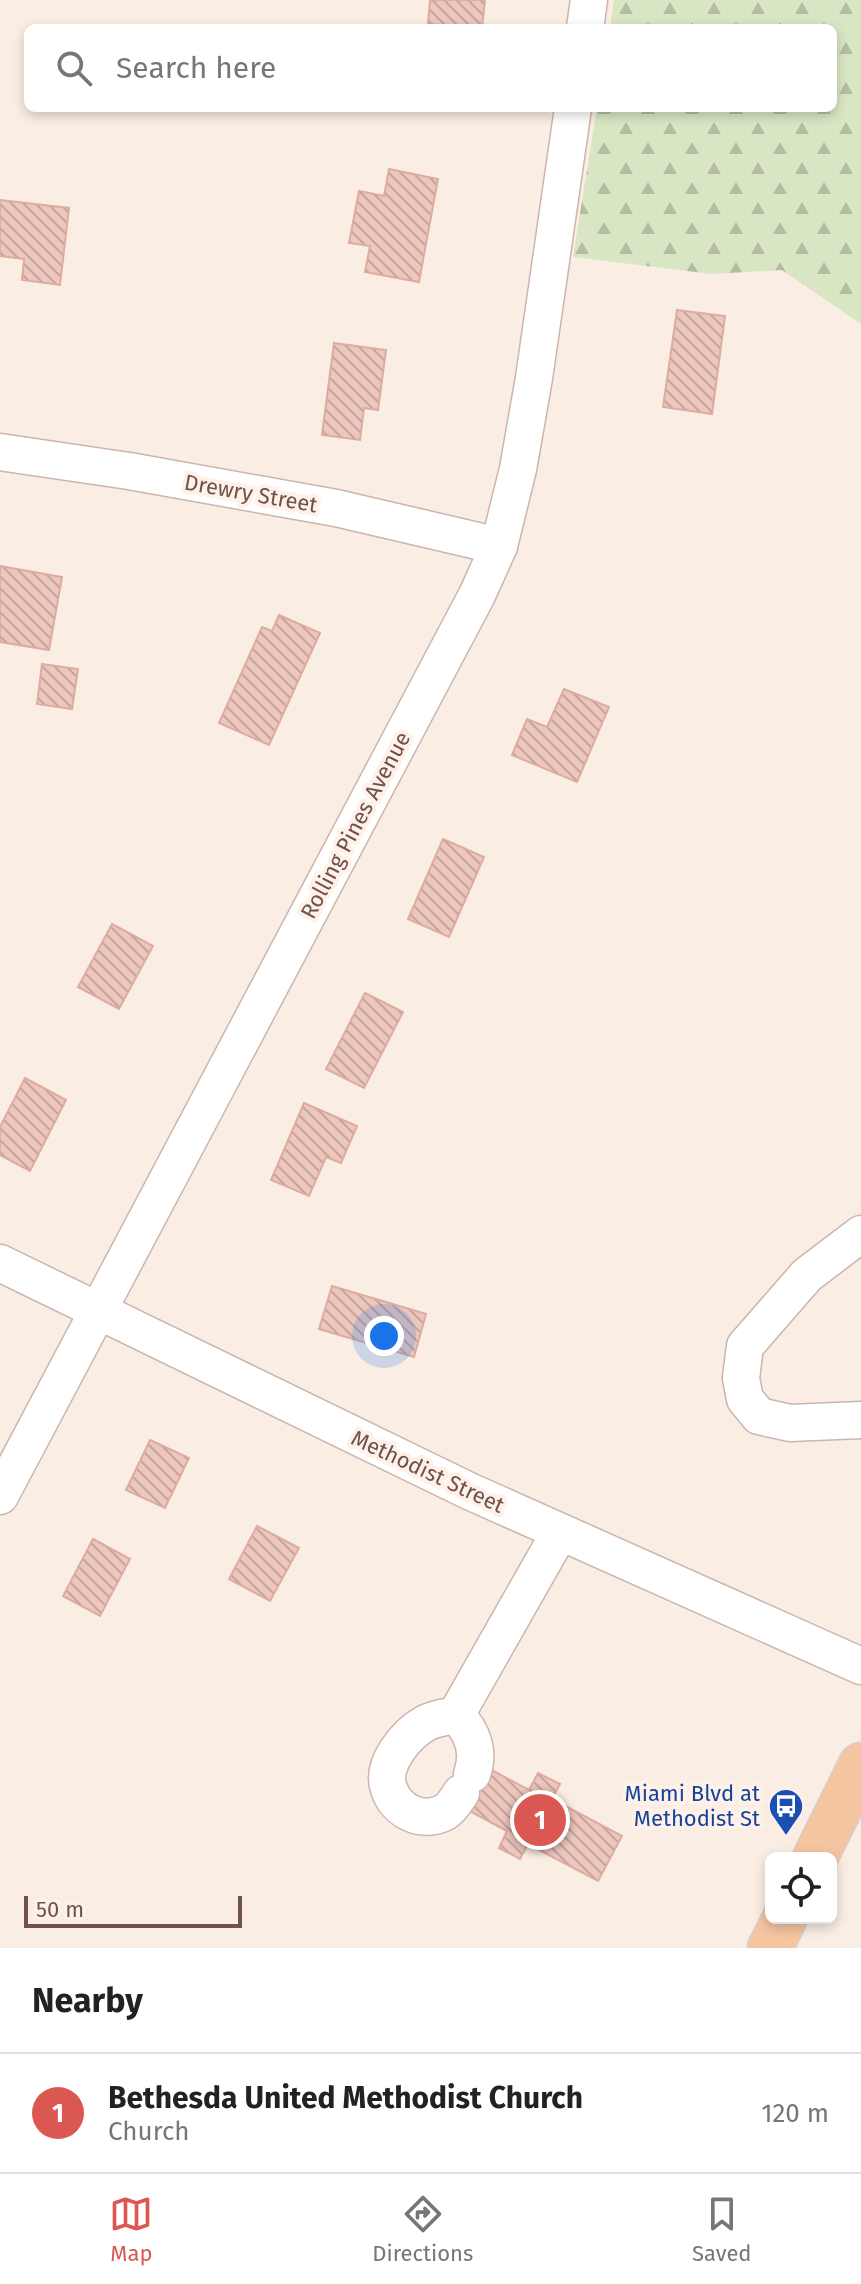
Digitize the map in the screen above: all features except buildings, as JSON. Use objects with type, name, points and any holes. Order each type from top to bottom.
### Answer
[{"type":"main road","points":[[818,1852],[861,1765]]},
{"type":"main road","points":[[770,1948],[782,1924]]},
{"type":"street","points":[[586,24],[589,0]]},
{"type":"street","name":"Rolling Pines Avenue","points":[[0,1496],[477,595],[499,546],[518,469],[534,378],[572,112]]},
{"type":"street","name":"Drewry Street","points":[[0,452],[129,471],[336,508],[499,546]]},
{"type":"street","points":[[861,1234],[807,1275],[745,1346],[741,1378],[745,1399],[759,1416],[790,1423],[861,1420]]},
{"type":"street","name":"Methodist Street","points":[[0,1263],[469,1491],[861,1666]]},
{"type":"street","points":[[456,1715],[473,1737],[475,1763],[466,1784],[448,1810],[424,1817],[410,1814],[398,1804],[388,1788],[388,1771],[396,1753],[409,1736],[426,1723],[456,1715],[560,1532]]},
{"type":"green space","points":[[614,0],[861,0],[861,324],[782,270],[712,274],[573,257],[596,112],[837,112],[837,24],[611,24]]},
{"type":"place","name":"Bethesda United Methodist Church","points":[[540,1820]]},
{"type":"place","name":"Miami Blvd at Methodist St","points":[[786,1837]]}]
